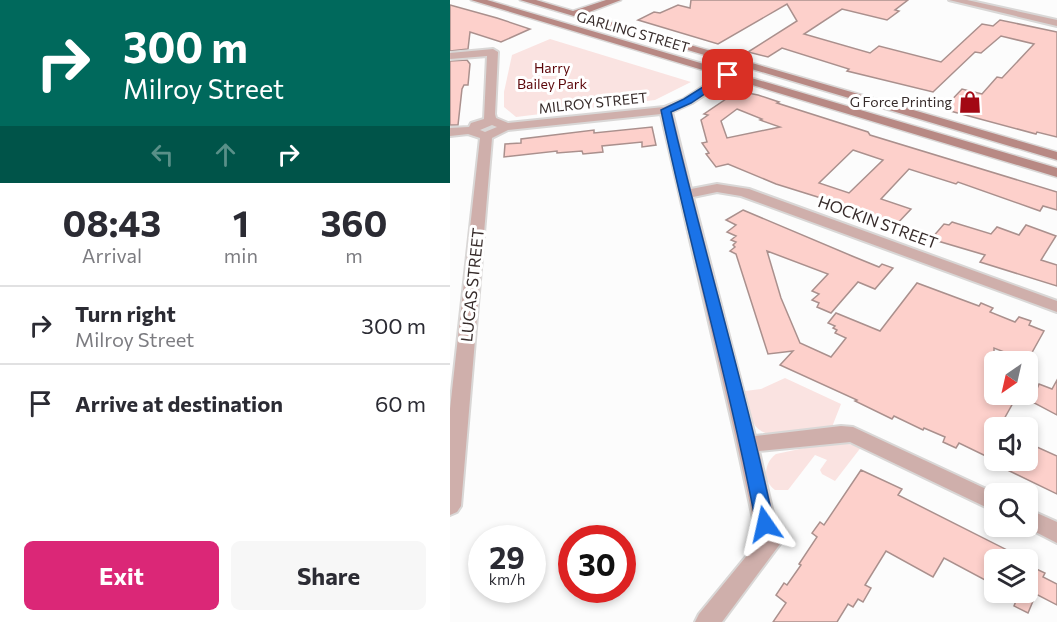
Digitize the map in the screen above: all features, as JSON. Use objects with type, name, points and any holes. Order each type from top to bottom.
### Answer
[{"type":"street","name":"GARLING STREET","points":[[476,0],[1057,173]]},
{"type":"street","name":"GARLING STREET","points":[[525,0],[1057,156]]},
{"type":"street","points":[[549,22],[616,0]]},
{"type":"street","points":[[954,0],[1057,23]]},
{"type":"street","name":"LUCAS STREET","points":[[450,56],[492,52],[489,114],[483,129],[450,506]]},
{"type":"street","name":"MILROY STREET","points":[[483,129],[499,122],[504,127],[666,110],[688,101],[745,64]]},
{"type":"street","points":[[666,110],[685,195],[749,444],[769,544],[707,622]]},
{"type":"street","points":[[450,132],[483,129]]},
{"type":"street","name":"HOCKIN STREET","points":[[685,195],[717,188],[744,192],[1057,308]]},
{"type":"street","points":[[749,444],[841,434],[853,435],[984,497]]},
{"type":"street","points":[[1038,523],[1057,533]]},
{"type":"green space","name":"Harry Bailey Park","points":[[550,39],[691,82],[655,100],[516,117],[504,107],[504,92],[512,55]]},
{"type":"green space","points":[[785,378],[841,404],[832,427],[827,430],[785,436],[765,433],[757,428],[751,417],[745,391],[761,389]]},
{"type":"green space","points":[[833,442],[862,446],[835,481],[822,474],[820,470],[827,460],[815,455],[788,490],[775,490],[771,486],[766,472],[769,462],[776,454]]},
{"type":"building","points":[[691,0],[908,0],[887,20],[842,9],[804,34],[870,53],[879,46],[941,62],[982,24],[993,26],[1000,20],[1057,32],[1057,137],[1037,132],[1036,134],[943,109],[962,89],[982,94],[997,77],[1002,78],[1034,44],[1001,36],[981,53],[975,52],[933,92],[847,71],[849,69],[782,48],[768,57],[748,52],[797,21],[787,4],[718,44],[638,20],[654,12],[660,13],[678,5],[690,8]]},
{"type":"building","points":[[450,5],[530,29],[501,42],[470,32],[468,49],[450,51]]},
{"type":"building","points":[[467,60],[470,64],[468,85],[464,85],[462,89],[458,125],[450,125],[450,61]]},
{"type":"building","points":[[738,91],[758,95],[868,132],[870,135],[1057,192],[1057,210],[1043,206],[1040,211],[958,182],[956,184],[909,169],[881,199],[911,209],[895,226],[867,216],[869,213],[776,184],[728,164],[716,167],[706,154],[709,153],[702,143],[707,142],[701,120],[708,115],[704,114]],"holes":[[[737,109],[762,119],[760,120],[780,127],[727,138],[721,121]],[[853,150],[883,160],[849,193],[819,183]]]},
{"type":"building","points":[[652,127],[656,145],[642,147],[642,142],[602,146],[603,152],[583,154],[582,151],[557,153],[557,151],[504,157],[505,144],[521,143],[521,139],[594,130],[594,133]]},
{"type":"building","points":[[743,210],[879,267],[882,264],[893,268],[875,289],[858,282],[831,313],[817,307],[819,303],[812,300],[819,294],[812,291],[828,274],[767,251],[781,298],[800,343],[831,357],[846,338],[835,333],[837,330],[833,328],[835,326],[828,323],[836,313],[880,331],[917,283],[979,306],[981,303],[993,308],[990,312],[1015,322],[1019,317],[1031,321],[1029,325],[1044,331],[1033,351],[1002,351],[994,348],[994,351],[984,351],[984,405],[1012,405],[1005,417],[984,417],[984,455],[959,443],[956,448],[943,442],[945,437],[924,428],[923,430],[894,416],[892,419],[855,401],[857,400],[780,365],[793,351],[768,354],[736,254],[730,251],[735,247],[733,245],[736,242],[731,240],[736,236],[727,232],[736,225],[726,220]]},
{"type":"building","points":[[952,222],[991,234],[997,227],[1019,235],[1026,225],[1056,236],[1041,260],[1057,265],[1057,286],[980,262],[985,255],[931,239],[944,224],[949,225]]},
{"type":"building","points":[[1057,380],[1057,415],[1038,405],[1039,384],[1052,389]]},
{"type":"building","points":[[1038,447],[1057,456],[1057,494],[1010,471],[1038,471]]},
{"type":"building","points":[[861,470],[902,489],[898,495],[1005,549],[984,549],[984,579],[944,558],[933,577],[886,551],[865,585],[871,588],[863,602],[858,599],[853,607],[848,604],[837,622],[773,622],[786,603],[776,595],[784,583],[787,585],[801,565],[799,564],[817,537],[812,533],[820,522],[824,525]]},
{"type":"building","points":[[1038,570],[1045,573],[1043,577],[1057,584],[1057,605],[1038,595]]},
{"type":"building","points":[[1015,603],[1032,603],[1028,613],[1014,606]]},
{"type":"place","name":"G Force Printing","points":[[970,102]]},
{"type":"route","points":[[728,75],[688,101],[666,110],[685,195],[749,444],[765,524]]}]
